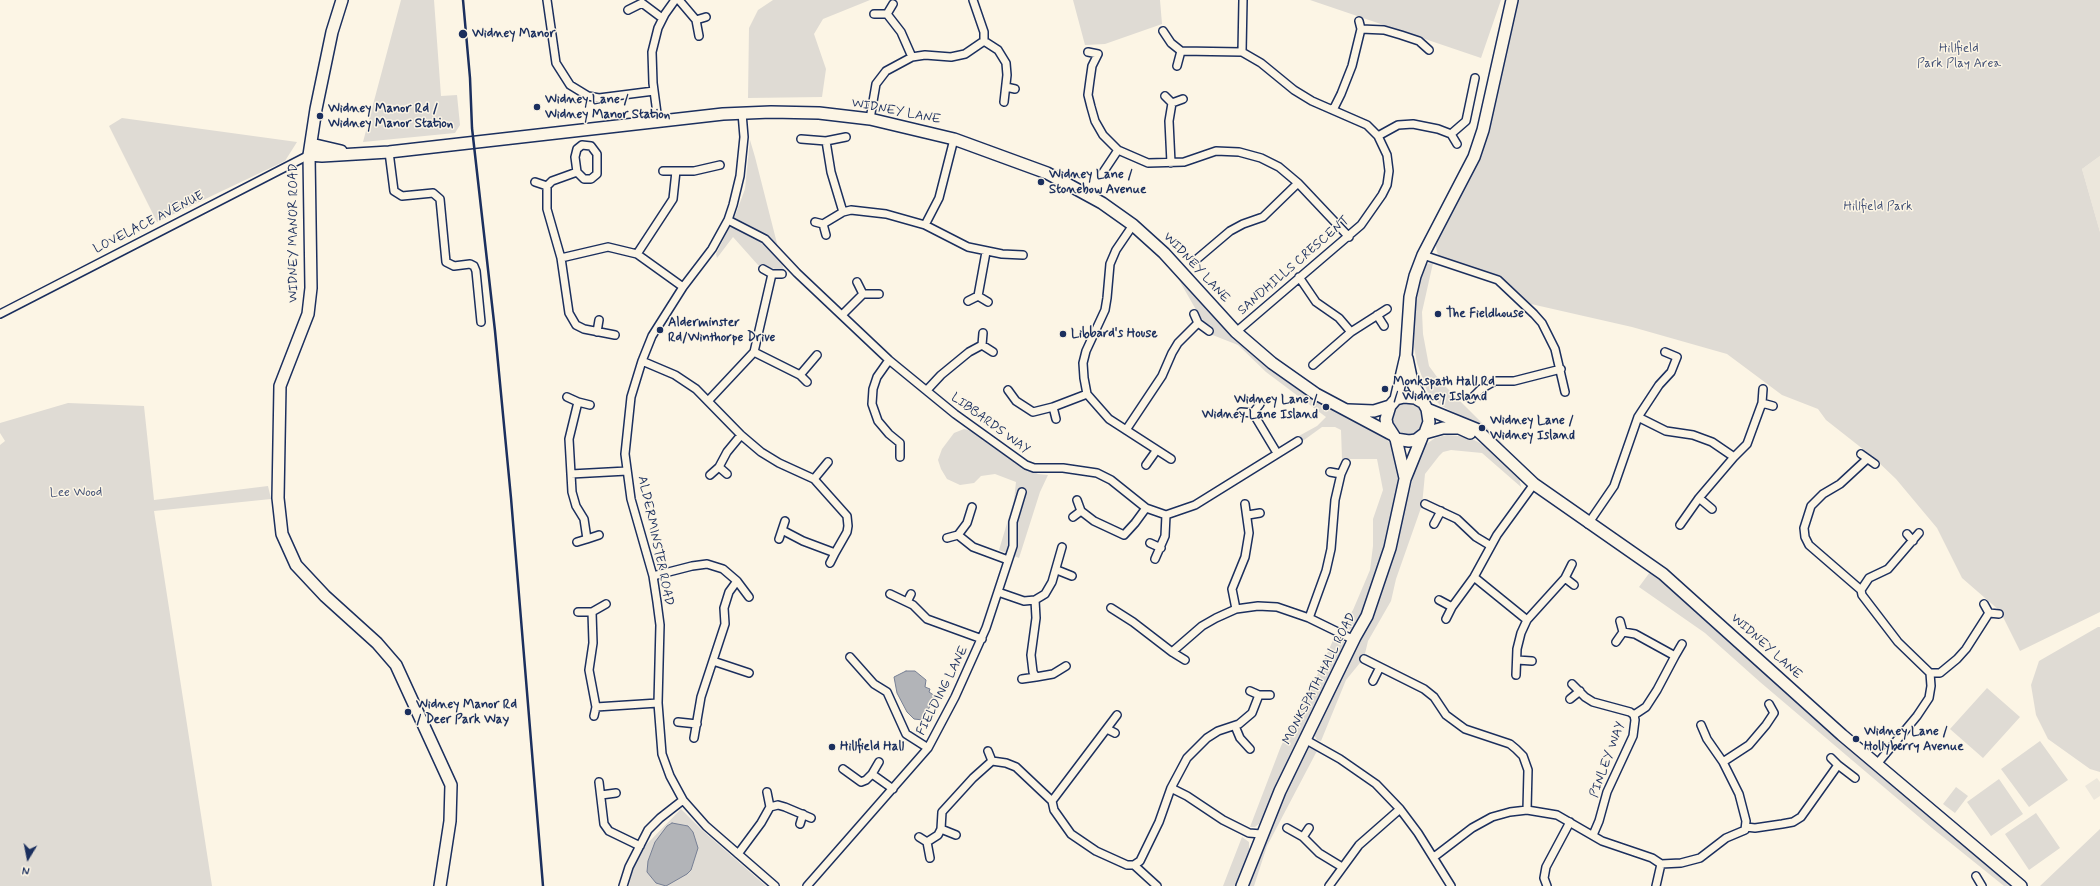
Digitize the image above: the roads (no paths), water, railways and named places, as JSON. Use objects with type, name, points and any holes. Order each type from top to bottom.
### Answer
[{"type":"street","name":"WIDNEY MANOR ROAD","points":[[342,0],[332,32],[316,109],[310,150],[311,288],[308,314],[284,372],[278,397],[278,498],[282,534],[296,565],[325,596],[377,643],[396,666],[451,785],[450,821],[440,886]]},
{"type":"street","points":[[547,0],[556,63],[570,85],[580,92],[599,98],[654,91]]},
{"type":"street","points":[[658,121],[654,91],[652,52],[662,18],[675,0]]},
{"type":"street","points":[[679,0],[696,20],[699,36]]},
{"type":"street","points":[[973,0],[984,32],[984,41]]},
{"type":"street","points":[[1242,52],[1243,0]]},
{"type":"street","points":[[1406,356],[1412,382],[1425,405],[1429,422],[1423,435],[1409,441],[1394,437],[1386,419],[1393,402],[1406,356],[1410,297],[1415,276],[1423,255],[1476,150],[1483,130],[1512,0]]},
{"type":"street","points":[[628,10],[642,1],[662,18]]},
{"type":"street","points":[[887,14],[893,4]]},
{"type":"street","points":[[874,14],[887,14]]},
{"type":"street","points":[[887,14],[901,32],[912,57]]},
{"type":"street","points":[[696,20],[706,18]]},
{"type":"street","points":[[1333,110],[1352,66],[1361,29],[1359,21]]},
{"type":"street","points":[[1361,29],[1384,30],[1401,34],[1419,41],[1429,50]]},
{"type":"street","points":[[1163,31],[1171,43],[1181,51],[1177,66]]},
{"type":"street","points":[[870,119],[876,84],[886,71],[912,57],[925,55],[951,57],[965,54],[984,41]]},
{"type":"street","points":[[984,41],[998,50],[1006,63],[1006,87],[1004,102]]},
{"type":"street","name":"SANDHILLS CRESCENT","points":[[1181,51],[1242,52],[1261,63],[1294,90],[1367,126],[1378,136],[1387,155],[1389,171],[1387,185],[1371,212],[1349,238],[1299,277],[1236,332]]},
{"type":"street","points":[[1088,52],[1106,56]]},
{"type":"street","points":[[1098,54],[1092,66],[1088,95],[1095,121],[1118,150],[1148,162],[1184,162],[1216,151],[1239,152],[1261,158],[1279,167],[1298,183],[1349,238]]},
{"type":"street","points":[[1451,134],[1466,121],[1475,78]]},
{"type":"street","points":[[1006,87],[1015,89]]},
{"type":"street","points":[[1165,96],[1172,103]]},
{"type":"street","points":[[1172,103],[1183,99]]},
{"type":"street","points":[[1171,163],[1169,121],[1172,103]]},
{"type":"street","name":"WIDNEY LANE","points":[[310,150],[322,156],[390,152],[658,121],[742,113],[819,113],[870,119],[954,139],[1047,173],[1102,203],[1133,225],[1164,252],[1236,332],[1287,374],[1316,394],[1394,437]]},
{"type":"street","name":"ALDERMINSTER ROAD","points":[[742,113],[744,137],[740,176],[728,220],[712,249],[683,287],[652,336],[642,361],[631,397],[625,454],[631,499],[653,576],[660,625],[658,703],[662,754],[670,776],[683,800],[706,826],[775,886]]},
{"type":"street","points":[[1378,136],[1398,125],[1413,124],[1451,134],[1457,144]]},
{"type":"street","points":[[801,139],[826,141],[846,137]]},
{"type":"street","points":[[925,225],[938,198],[954,139]]},
{"type":"street","points":[[826,141],[831,172],[843,212]]},
{"type":"street","points":[[582,145],[591,146],[597,154],[596,174],[591,179],[584,178],[577,172],[575,157],[576,149],[582,145]]},
{"type":"street","name":"WIDNEY LANE","points":[[310,150],[351,154]]},
{"type":"street","name":"LOVELACE AVENUE","points":[[0,314],[310,150]]},
{"type":"street","points":[[1102,174],[1118,150]]},
{"type":"street","points":[[390,152],[393,186],[394,191],[397,194],[433,193],[440,198],[446,262],[454,266],[470,264],[474,266],[476,271],[481,322]]},
{"type":"street","points":[[309,168],[322,156]]},
{"type":"street","points":[[663,171],[694,171],[720,165]]},
{"type":"street","points":[[705,169],[707,176]]},
{"type":"street","points":[[637,254],[673,199],[676,171]]},
{"type":"street","points":[[547,186],[552,182],[577,172]]},
{"type":"street","points":[[535,182],[547,186]]},
{"type":"street","points":[[1197,260],[1230,232],[1243,224],[1263,217],[1298,183]]},
{"type":"street","points":[[547,186],[547,209],[561,258],[568,313],[576,325],[597,332],[615,335]]},
{"type":"street","points":[[815,222],[823,224],[843,212],[851,210],[868,210],[925,225],[968,247],[986,252],[1023,255]]},
{"type":"street","name":"LIBBARDS WAY","points":[[728,220],[766,239],[798,273],[889,360],[955,414],[1026,465],[1034,468],[1063,468],[1097,474],[1111,480],[1146,508],[1166,515]]},
{"type":"street","points":[[823,224],[826,235]]},
{"type":"street","points":[[1133,225],[1116,250],[1110,264],[1108,298],[1086,351],[1083,363],[1087,394],[1109,419],[1156,451],[1171,459]]},
{"type":"street","points":[[561,258],[608,247],[637,254],[683,287]]},
{"type":"street","points":[[978,296],[986,252]]},
{"type":"street","points":[[1423,255],[1498,280],[1542,323],[1555,349],[1561,369],[1565,392]]},
{"type":"street","points":[[763,269],[772,274],[782,274]]},
{"type":"street","points":[[709,400],[754,352],[772,274]]},
{"type":"street","points":[[1299,277],[1316,302],[1339,318],[1351,332]]},
{"type":"street","points":[[857,282],[862,294]]},
{"type":"street","points":[[842,315],[862,294],[879,294]]},
{"type":"street","points":[[968,300],[978,296]]},
{"type":"street","points":[[978,296],[988,302]]},
{"type":"street","points":[[1313,364],[1351,332],[1387,309]]},
{"type":"street","points":[[1194,314],[1198,323],[1209,331]]},
{"type":"street","points":[[1377,315],[1384,326]]},
{"type":"street","points":[[597,332],[599,320]]},
{"type":"street","points":[[1126,430],[1162,376],[1175,348],[1198,323]]},
{"type":"street","points":[[982,345],[983,333]]},
{"type":"street","points":[[982,345],[993,352]]},
{"type":"street","points":[[927,390],[957,360],[982,345]]},
{"type":"street","points":[[754,352],[800,375],[807,382]]},
{"type":"street","points":[[1588,524],[1614,486],[1638,417],[1659,385],[1671,372],[1681,357],[1666,352]]},
{"type":"street","points":[[800,375],[817,355]]},
{"type":"street","points":[[889,360],[877,378],[873,389],[872,404],[878,420],[889,434],[900,443]]},
{"type":"street","points":[[642,361],[675,375],[696,388],[741,435],[761,452],[814,478],[847,516],[847,532],[830,564]]},
{"type":"street","points":[[1471,399],[1481,389],[1495,381],[1514,381],[1561,369]]},
{"type":"street","points":[[1680,524],[1699,498],[1747,444],[1762,403],[1763,389]]},
{"type":"street","points":[[1008,390],[1016,401],[1029,411],[1041,411],[1087,394]]},
{"type":"street","points":[[1393,402],[1409,396],[1425,405]]},
{"type":"street","points":[[568,397],[578,402],[590,405]]},
{"type":"street","points":[[578,402],[569,439],[572,492],[576,506],[584,519],[587,539]]},
{"type":"street","name":"WIDNEY LANE","points":[[1346,410],[1374,411],[1393,402]]},
{"type":"street","points":[[1762,403],[1773,406]]},
{"type":"street","points":[[1253,413],[1260,404]]},
{"type":"street","name":"WIDNEY LANE","points":[[1425,405],[1476,429],[1534,484],[1588,524],[1640,557],[1684,592],[1876,764],[2021,886]]},
{"type":"street","points":[[1053,407],[1056,419]]},
{"type":"street","points":[[1241,412],[1253,413]]},
{"type":"street","points":[[1253,413],[1277,453]]},
{"type":"street","points":[[1638,417],[1666,431],[1693,435],[1712,442],[1734,457]]},
{"type":"street","name":"WIDNEY LANE","points":[[1423,435],[1443,428],[1459,428],[1486,439]]},
{"type":"street","points":[[710,475],[719,467],[727,452],[741,435]]},
{"type":"street","name":"MONKSPATH HALL ROAD","points":[[1242,886],[1261,834],[1306,737],[1355,637],[1367,616],[1383,572],[1405,479],[1423,435]]},
{"type":"street","name":"MONKSPATH HALL ROAD","points":[[1394,437],[1405,479]]},
{"type":"street","points":[[900,443],[907,438]]},
{"type":"street","points":[[1156,559],[1164,536],[1166,515],[1195,505],[1298,441]]},
{"type":"street","points":[[900,443],[900,457]]},
{"type":"street","points":[[1146,465],[1156,451]]},
{"type":"street","points":[[1876,464],[1864,456],[1840,484],[1823,494],[1811,506],[1804,528],[1805,537],[1809,545],[1861,590],[1862,595],[1898,642],[1930,673],[1931,686],[1929,698],[1876,764]]},
{"type":"street","points":[[814,478],[828,462]]},
{"type":"street","points":[[1309,618],[1326,571],[1331,549],[1335,500],[1341,474],[1346,463]]},
{"type":"street","points":[[719,467],[727,474]]},
{"type":"street","points":[[571,474],[627,471]]},
{"type":"street","points":[[1330,472],[1341,474]]},
{"type":"street","points":[[1446,619],[1452,607],[1474,577],[1491,546],[1534,484]]},
{"type":"street","name":"FIELDING LANE","points":[[807,886],[928,748],[982,639],[1013,546],[1013,522],[1022,492]]},
{"type":"street","points":[[1699,498],[1712,509]]},
{"type":"street","points":[[1078,500],[1080,511],[1094,521],[1124,534],[1135,523],[1146,508]]},
{"type":"street","points":[[1236,609],[1232,588],[1245,557],[1249,533],[1248,515],[1245,504]]},
{"type":"street","points":[[1425,504],[1457,519],[1476,537],[1491,546]]},
{"type":"street","points":[[947,538],[958,535],[967,523],[972,507]]},
{"type":"street","points":[[1074,517],[1080,511]]},
{"type":"street","points":[[1434,524],[1441,511]]},
{"type":"street","points":[[1248,515],[1260,513]]},
{"type":"street","points":[[778,539],[785,521]]},
{"type":"street","points":[[782,530],[803,541],[835,553]]},
{"type":"street","points":[[1861,590],[1869,578],[1888,569],[1920,533]]},
{"type":"street","points":[[1907,534],[1913,541]]},
{"type":"street","points":[[577,542],[598,535]]},
{"type":"street","points":[[958,535],[973,547],[1008,560]]},
{"type":"street","points":[[1150,543],[1161,548]]},
{"type":"street","points":[[998,592],[1024,602],[1035,600],[1045,594],[1057,570],[1062,547]]},
{"type":"street","points":[[653,576],[692,566],[708,564],[723,569],[737,581],[749,597]]},
{"type":"street","points":[[1516,675],[1521,633],[1528,620],[1565,578],[1572,564]]},
{"type":"street","points":[[1057,570],[1072,576]]},
{"type":"street","points":[[1474,577],[1528,620]]},
{"type":"street","points":[[1565,578],[1574,584]]},
{"type":"street","points":[[694,738],[701,697],[725,624],[724,608],[729,592],[737,581]]},
{"type":"street","points":[[890,594],[907,602],[927,619],[982,639]]},
{"type":"street","points":[[907,602],[911,594]]},
{"type":"street","points":[[1035,600],[1036,618],[1031,655],[1032,672],[1036,677]]},
{"type":"street","points":[[1439,600],[1452,607]]},
{"type":"street","points":[[578,612],[592,612],[606,604]]},
{"type":"street","points":[[1984,604],[1989,613]]},
{"type":"street","points":[[1172,652],[1202,626],[1236,609],[1258,606],[1277,607],[1309,618],[1350,638],[1355,637]]},
{"type":"street","points":[[1111,608],[1185,660]]},
{"type":"street","points":[[592,612],[593,643],[589,670],[596,707],[594,716]]},
{"type":"street","points":[[1930,673],[1940,673],[1957,659],[1966,649],[1989,613]]},
{"type":"street","points":[[1989,613],[1999,614]]},
{"type":"street","points":[[1620,621],[1623,632]]},
{"type":"street","points":[[1616,642],[1623,632]]},
{"type":"street","points":[[1623,632],[1635,634],[1675,656]]},
{"type":"street","points":[[1572,684],[1593,702],[1630,712],[1634,715],[1646,707],[1682,644]]},
{"type":"street","points":[[850,657],[874,684],[887,692],[906,734],[928,748]]},
{"type":"street","points":[[1364,659],[1424,689],[1434,697],[1446,714],[1465,729],[1510,744],[1516,749],[1523,756],[1528,770],[1527,810]]},
{"type":"street","points":[[1517,660],[1532,661]]},
{"type":"street","points":[[713,661],[749,673]]},
{"type":"street","points":[[1022,679],[1052,674],[1066,666]]},
{"type":"street","points":[[1373,681],[1380,667]]},
{"type":"street","points":[[1570,699],[1580,691]]},
{"type":"street","points":[[1250,692],[1259,695],[1270,694]]},
{"type":"street","points":[[1134,865],[1140,861],[1153,835],[1171,788],[1187,758],[1207,738],[1235,726],[1252,713],[1259,695]]},
{"type":"street","points":[[596,707],[658,703]]},
{"type":"street","points":[[1723,762],[1749,745],[1766,725],[1774,713],[1769,704]]},
{"type":"street","points":[[1052,801],[1117,715]]},
{"type":"street","name":"PINLEY WAY","points":[[1593,835],[1600,821],[1607,792],[1633,736],[1636,720],[1634,715]]},
{"type":"street","points":[[678,722],[697,724]]},
{"type":"street","points":[[1701,725],[1707,739],[1723,762],[1739,794],[1746,827]]},
{"type":"street","points":[[1235,726],[1240,738],[1250,749]]},
{"type":"street","points":[[1107,729],[1114,733]]},
{"type":"street","points":[[1306,737],[1308,741],[1340,759],[1376,784],[1400,809],[1434,857],[1450,886]]},
{"type":"street","points":[[988,751],[992,761]]},
{"type":"street","points":[[1831,758],[1855,778]]},
{"type":"street","points":[[927,842],[938,835],[941,829],[942,812],[973,778],[992,761],[1006,763],[1016,767],[1052,801],[1054,810],[1071,834],[1096,850],[1127,864],[1134,865],[1157,886]]},
{"type":"street","points":[[843,770],[861,782],[866,780],[872,774],[879,762]]},
{"type":"street","points":[[1746,827],[1755,828],[1782,824],[1793,822],[1801,817],[1838,765]]},
{"type":"street","points":[[872,774],[893,789]]},
{"type":"street","points":[[599,782],[604,824],[610,831],[640,846]]},
{"type":"street","points":[[1171,788],[1187,796],[1223,820],[1249,833],[1261,834]]},
{"type":"street","points":[[738,854],[761,823],[770,807],[767,792]]},
{"type":"street","points":[[601,795],[616,793]]},
{"type":"street","points":[[623,886],[629,867],[648,830],[660,818],[683,800]]},
{"type":"street","points":[[770,807],[778,805],[811,818]]},
{"type":"street","points":[[1329,886],[1359,845],[1400,809]]},
{"type":"street","points":[[1434,857],[1472,828],[1492,817],[1510,812],[1527,810],[1557,815],[1616,846],[1652,858],[1661,864],[1681,863],[1700,858],[1726,838],[1741,833],[1746,827]]},
{"type":"street","points":[[800,824],[803,814]]},
{"type":"street","points":[[1547,886],[1544,878],[1546,867],[1570,822]]},
{"type":"street","points":[[1287,828],[1303,837],[1319,853],[1342,867]]},
{"type":"street","points":[[1303,837],[1309,828]]},
{"type":"street","points":[[941,829],[956,835]]},
{"type":"street","points":[[919,837],[927,842],[930,858]]},
{"type":"street","points":[[1656,886],[1661,864]]},
{"type":"street","points":[[1976,876],[1984,885]]},
{"type":"railway","points":[[463,0],[470,78],[472,128],[495,331],[511,498],[543,886]]},
{"type":"place","name":"Widney Manor","points":[[463,34]]},
{"type":"place","name":"Widney Lane / Widney Manor Station","points":[[537,107]]},
{"type":"place","name":"Widney Manor Rd / Widney Manor Station","points":[[320,116]]},
{"type":"place","name":"Widney Lane / Stonebow Avenue","points":[[1041,182]]},
{"type":"place","name":"The Fieldhouse","points":[[1438,314]]},
{"type":"place","name":"Alderminster Rd/Winthorpe Drive","points":[[660,330]]},
{"type":"place","name":"Libbard's House","points":[[1063,334]]},
{"type":"place","name":"Monkspath Hall Rd / Widney Island","points":[[1385,389]]},
{"type":"place","name":"Widney Lane / Widney Lane Island","points":[[1326,407]]},
{"type":"place","name":"Widney Lane / Widney Island","points":[[1482,428]]},
{"type":"place","name":"Widney Manor Rd / Deer Park Way","points":[[408,712]]},
{"type":"place","name":"Widney Lane / Hollyberry Avenue","points":[[1856,739]]},
{"type":"place","name":"Hillfield Hall","points":[[832,747]]},
{"type":"park label","name":"Hillfield Park Play Area","points":[[1959,56]]},
{"type":"park label","name":"Hillfield Park","points":[[1878,207]]},
{"type":"park label","name":"Lee Wood","points":[[76,493]]}]
